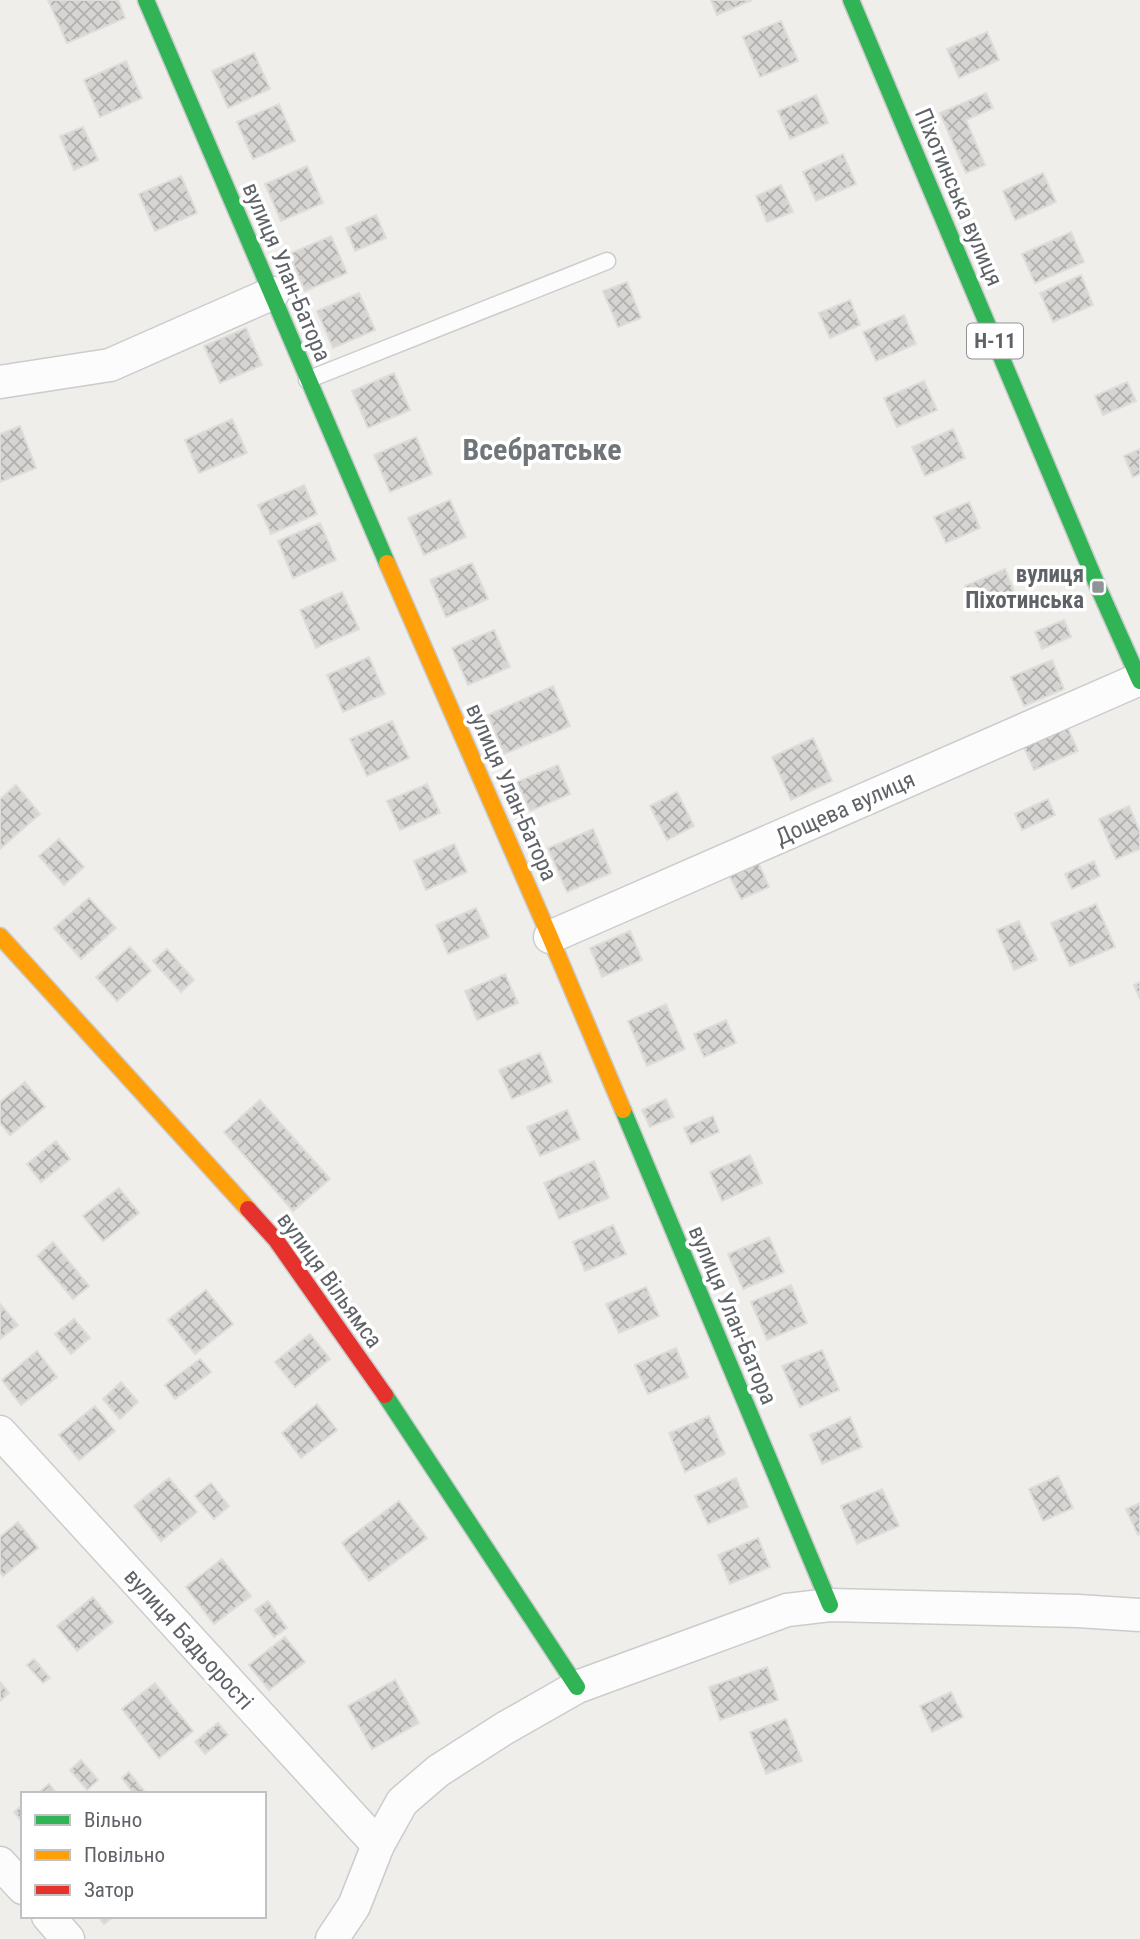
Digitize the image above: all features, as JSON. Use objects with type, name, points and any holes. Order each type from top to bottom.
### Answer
[{"type":"street","name":"вулиця Улан-Батора","points":[[146,0],[307,380],[550,937],[830,1605]]},
{"type":"street","name":"Піхотинська вулиця","points":[[851,0],[1098,587],[1140,680]]},
{"type":"street","points":[[0,382],[110,365],[272,293]]},
{"type":"street","name":"Дощева вулиця","points":[[550,937],[1140,680]]},
{"type":"street","name":"вулиця Вільямса","points":[[0,936],[276,1240],[403,1420],[577,1687]]},
{"type":"street","name":"вулиця Бадьорості","points":[[0,1432],[378,1845]]},
{"type":"street","points":[[332,1939],[354,1906],[378,1845],[402,1802],[438,1771],[505,1728],[577,1687],[787,1609],[830,1605],[1140,1615]]},
{"type":"street","points":[[0,1863],[21,1886]]},
{"type":"street","points":[[50,1918],[68,1939]]},
{"type":"lane","points":[[307,380],[607,261]]},
{"type":"building","points":[[48,0],[118,0],[125,18],[67,43]]},
{"type":"building","points":[[711,0],[752,0],[717,15]]},
{"type":"building","points":[[781,21],[798,61],[760,77],[743,37]]},
{"type":"building","points":[[987,32],[999,60],[959,78],[947,49]]},
{"type":"building","points":[[254,53],[270,89],[228,108],[212,71]]},
{"type":"building","points":[[126,61],[142,98],[100,117],[84,80]]},
{"type":"building","points":[[986,93],[993,108],[966,120],[985,165],[966,173],[940,113]]},
{"type":"building","points":[[816,95],[828,123],[790,139],[778,111]]},
{"type":"building","points":[[279,104],[295,141],[253,159],[237,122]]},
{"type":"building","points":[[83,127],[98,160],[74,170],[60,136]]},
{"type":"building","points":[[843,154],[856,184],[816,201],[803,172]]},
{"type":"building","points":[[307,166],[323,203],[281,221],[265,184]]},
{"type":"building","points":[[1043,173],[1056,202],[1015,220],[1003,191]]},
{"type":"building","points":[[181,176],[197,213],[155,231],[139,194]]},
{"type":"building","points":[[781,185],[793,212],[767,222],[756,196]]},
{"type":"building","points":[[376,215],[386,238],[355,251],[346,228]]},
{"type":"building","points":[[1071,232],[1084,262],[1035,283],[1022,254]]},
{"type":"building","points":[[331,236],[347,273],[305,291],[289,254]]},
{"type":"building","points":[[1081,275],[1093,305],[1053,322],[1040,293]]},
{"type":"building","points":[[627,282],[641,318],[618,327],[603,291]]},
{"type":"building","points":[[359,293],[375,330],[333,348],[317,311]]},
{"type":"building","points":[[850,300],[860,325],[830,338],[819,313]]},
{"type":"building","points":[[904,315],[916,344],[876,361],[863,332]]},
{"type":"building","points":[[246,328],[262,365],[220,383],[204,346]]},
{"type":"building","points":[[394,373],[410,410],[368,428],[352,391]]},
{"type":"building","points":[[924,381],[937,410],[897,427],[884,398]]},
{"type":"building","points":[[1127,382],[1136,401],[1103,415],[1095,396]]},
{"type":"building","points":[[232,419],[247,453],[199,473],[185,440]]},
{"type":"building","points":[[20,426],[36,468],[0,482],[0,434]]},
{"type":"building","points":[[953,429],[965,458],[925,476],[912,447]]},
{"type":"building","points":[[416,437],[432,474],[390,492],[374,455]]},
{"type":"building","points":[[1140,449],[1140,474],[1133,477],[1124,456]]},
{"type":"building","points":[[304,485],[317,514],[271,534],[258,505]]},
{"type":"building","points":[[450,500],[466,537],[424,555],[408,518]]},
{"type":"building","points":[[969,502],[980,528],[946,543],[934,517]]},
{"type":"building","points":[[320,523],[336,560],[293,578],[278,541]]},
{"type":"building","points":[[472,563],[488,599],[446,617],[430,580]]},
{"type":"building","points":[[1005,569],[1016,596],[977,612],[965,586]]},
{"type":"building","points":[[342,592],[359,629],[316,648],[300,610]]},
{"type":"building","points":[[1064,620],[1071,637],[1042,649],[1035,632]]},
{"type":"building","points":[[494,630],[510,667],[468,685],[452,648]]},
{"type":"building","points":[[369,657],[385,694],[343,712],[327,675]]},
{"type":"building","points":[[1052,660],[1064,689],[1024,706],[1011,677]]},
{"type":"building","points":[[553,686],[570,726],[504,754],[488,715]]},
{"type":"building","points":[[392,721],[409,758],[367,776],[350,739]]},
{"type":"building","points":[[1067,726],[1078,751],[1034,770],[1023,745]]},
{"type":"building","points":[[813,738],[832,781],[791,800],[772,757]]},
{"type":"building","points":[[558,765],[570,794],[530,811],[517,782]]},
{"type":"building","points":[[427,784],[440,813],[400,830],[387,801]]},
{"type":"building","points":[[16,785],[40,814],[0,849],[0,799]]},
{"type":"building","points":[[677,792],[694,826],[667,840],[650,806]]},
{"type":"building","points":[[1048,799],[1055,815],[1022,830],[1015,814]]},
{"type":"building","points":[[1129,806],[1140,832],[1140,849],[1116,859],[1099,819]]},
{"type":"building","points":[[593,829],[611,873],[567,892],[548,848]]},
{"type":"building","points":[[59,839],[84,867],[64,885],[39,856]]},
{"type":"building","points":[[454,844],[467,872],[426,890],[414,861]]},
{"type":"building","points":[[1094,861],[1100,876],[1072,889],[1065,874]]},
{"type":"building","points":[[758,862],[769,887],[741,899],[729,875]]},
{"type":"building","points":[[89,898],[116,928],[81,959],[54,928]]},
{"type":"building","points":[[1096,904],[1115,947],[1070,966],[1051,923]]},
{"type":"building","points":[[476,908],[489,937],[448,954],[436,925]]},
{"type":"building","points":[[1019,921],[1037,960],[1014,970],[997,930]]},
{"type":"building","points":[[630,931],[642,960],[602,977],[590,948]]},
{"type":"building","points":[[130,947],[151,971],[117,1001],[96,977]]},
{"type":"building","points":[[167,949],[194,980],[181,992],[153,961]]},
{"type":"building","points":[[505,974],[518,1003],[477,1020],[465,991]]},
{"type":"building","points":[[1140,982],[1140,999],[1134,985]]},
{"type":"building","points":[[666,1004],[685,1049],[647,1066],[628,1021]]},
{"type":"building","points":[[726,1020],[736,1043],[704,1057],[694,1034]]},
{"type":"building","points":[[540,1053],[552,1082],[512,1099],[499,1070]]},
{"type":"building","points":[[25,1082],[45,1107],[10,1135],[0,1123],[0,1102]]},
{"type":"building","points":[[666,1099],[674,1117],[650,1127],[642,1110]]},
{"type":"building","points":[[260,1100],[330,1179],[293,1211],[224,1132]]},
{"type":"building","points":[[567,1110],[580,1139],[540,1156],[527,1127]]},
{"type":"building","points":[[713,1116],[719,1132],[691,1144],[684,1128]]},
{"type":"building","points":[[56,1141],[70,1159],[41,1182],[27,1164]]},
{"type":"building","points":[[750,1155],[762,1183],[722,1201],[710,1172]]},
{"type":"building","points":[[594,1161],[609,1198],[559,1219],[544,1183]]},
{"type":"building","points":[[119,1188],[139,1213],[103,1241],[83,1216]]},
{"type":"building","points":[[613,1225],[626,1254],[585,1271],[573,1242]]},
{"type":"building","points":[[769,1237],[784,1272],[743,1289],[728,1254]]},
{"type":"building","points":[[53,1242],[89,1286],[73,1299],[37,1256]]},
{"type":"building","points":[[791,1285],[807,1323],[767,1340],[751,1302]]},
{"type":"building","points":[[646,1287],[659,1316],[619,1333],[606,1304]]},
{"type":"building","points":[[206,1290],[233,1324],[195,1354],[168,1320]]},
{"type":"building","points":[[0,1304],[18,1325],[0,1339]]},
{"type":"building","points":[[74,1319],[90,1338],[71,1354],[55,1334]]},
{"type":"building","points":[[310,1334],[330,1359],[295,1387],[275,1362]]},
{"type":"building","points":[[676,1348],[688,1377],[648,1394],[635,1365]]},
{"type":"building","points":[[822,1350],[839,1390],[800,1407],[782,1366]]},
{"type":"building","points":[[37,1351],[57,1377],[21,1405],[2,1380]]},
{"type":"building","points":[[200,1359],[211,1372],[175,1399],[165,1385]]},
{"type":"building","points":[[121,1382],[138,1402],[120,1419],[103,1399]]},
{"type":"building","points":[[317,1404],[337,1430],[301,1458],[282,1433]]},
{"type":"building","points":[[95,1406],[115,1431],[79,1460],[59,1435]]},
{"type":"building","points":[[709,1416],[725,1454],[685,1472],[669,1433]]},
{"type":"building","points":[[850,1417],[862,1447],[822,1464],[810,1435]]},
{"type":"building","points":[[1058,1476],[1073,1508],[1043,1521],[1029,1489]]},
{"type":"building","points":[[169,1478],[197,1512],[161,1541],[134,1506]]},
{"type":"building","points":[[736,1478],[748,1507],[708,1524],[695,1496]]},
{"type":"building","points":[[211,1483],[229,1506],[214,1519],[195,1496]]},
{"type":"building","points":[[882,1489],[899,1526],[857,1544],[841,1506]]},
{"type":"building","points":[[399,1501],[427,1538],[369,1581],[342,1543]]},
{"type":"building","points":[[1140,1503],[1140,1534],[1138,1535],[1126,1509]]},
{"type":"building","points":[[18,1522],[38,1548],[3,1576],[0,1572],[0,1537]]},
{"type":"building","points":[[758,1538],[770,1567],[730,1584],[718,1555]]},
{"type":"building","points":[[222,1559],[251,1596],[214,1624],[186,1587]]},
{"type":"building","points":[[93,1597],[113,1622],[77,1651],[57,1626]]},
{"type":"building","points":[[268,1601],[287,1628],[274,1637],[255,1610]]},
{"type":"building","points":[[285,1637],[305,1662],[269,1690],[249,1665]]},
{"type":"building","points":[[34,1659],[50,1678],[43,1683],[27,1665]]},
{"type":"building","points":[[767,1667],[778,1700],[720,1720],[709,1687]]},
{"type":"building","points":[[395,1680],[419,1723],[372,1749],[348,1706]]},
{"type":"building","points":[[0,1682],[9,1693],[0,1701]]},
{"type":"building","points":[[155,1683],[193,1731],[159,1758],[122,1709]]},
{"type":"building","points":[[951,1692],[963,1717],[932,1732],[920,1706]]},
{"type":"building","points":[[786,1719],[802,1761],[766,1774],[750,1732]]},
{"type":"building","points":[[218,1723],[228,1735],[205,1754],[195,1742]]},
{"type":"building","points":[[81,1760],[98,1780],[87,1790],[70,1770]]},
{"type":"building","points":[[129,1772],[144,1791],[132,1792],[122,1778]]},
{"type":"building","points":[[49,1784],[55,1792],[39,1792]]},
{"type":"building","points":[[21,1807],[21,1821],[14,1812]]},
{"type":"building","points":[[100,1918],[112,1918],[104,1924]]},
{"type":"traffic: fast","points":[[146,0],[387,563]]},
{"type":"traffic: fast","points":[[851,0],[1140,681]]},
{"type":"traffic: fast","points":[[623,1110],[830,1605]]},
{"type":"traffic: fast","points":[[385,1395],[577,1687]]},
{"type":"traffic: slow","points":[[387,563],[623,1110]]},
{"type":"traffic: slow","points":[[0,936],[248,1209]]},
{"type":"traffic: jam","points":[[248,1209],[276,1240],[385,1395]]},
{"type":"place","name":"вулиця Піхотинська","points":[[1098,587]]},
{"type":"district","name":"Всебратське","points":[[542,450]]}]
